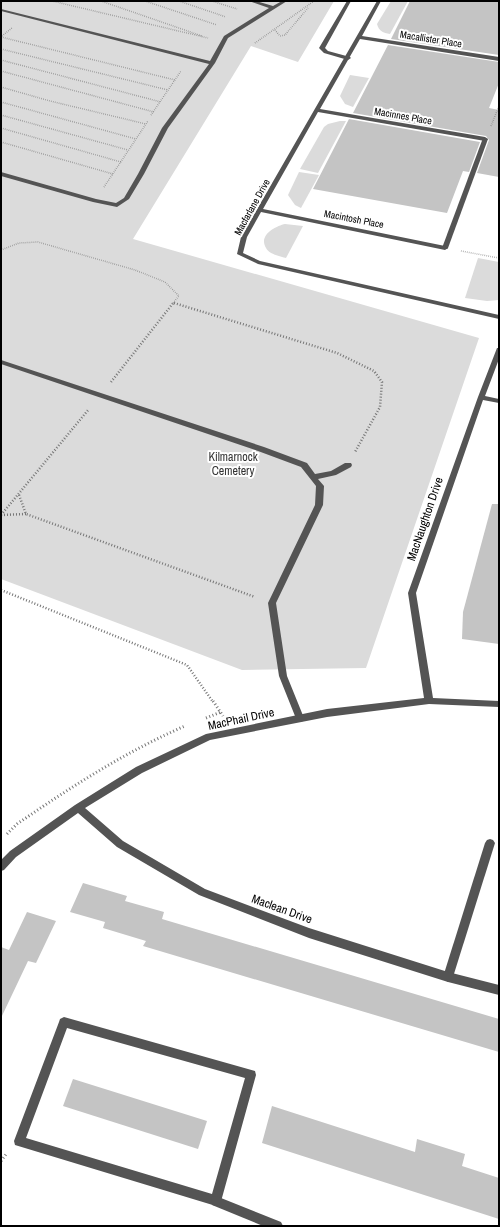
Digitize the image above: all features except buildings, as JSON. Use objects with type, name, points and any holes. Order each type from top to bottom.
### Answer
[{"type":"street","points":[[250,1],[273,8]]},
{"type":"street","points":[[1,174],[95,201],[117,205],[126,199],[165,128],[212,63],[226,37],[285,1]]},
{"type":"street","points":[[348,58],[326,52],[322,48],[349,1]]},
{"type":"street","name":"Macfarlane Drive","points":[[379,1],[348,58],[244,237],[240,254],[258,262],[499,317]]},
{"type":"street","points":[[1,10],[212,63]]},
{"type":"street","name":"Macallister Place","points":[[360,37],[499,59]]},
{"type":"street","name":"Macinnes Place","points":[[318,110],[485,139]]},
{"type":"street","points":[[444,248],[485,139]]},
{"type":"street","name":"Macintosh Place","points":[[259,210],[444,248]]},
{"type":"street","name":"MacNaughton Drive","points":[[429,701],[412,593],[499,350]]},
{"type":"street","points":[[1,362],[304,466],[320,486],[319,505],[272,603],[283,676],[300,718]]},
{"type":"street","points":[[481,397],[499,401]]},
{"type":"street","points":[[313,477],[333,473],[348,465]]},
{"type":"street","name":"MacPhail Drive","points":[[1,867],[13,854],[78,808],[139,770],[209,737],[327,713],[429,701],[499,704]]},
{"type":"street","name":"Maclean Drive","points":[[78,808],[120,844],[202,892],[309,932],[448,977],[499,990]]},
{"type":"street","points":[[448,977],[490,843]]},
{"type":"street","points":[[216,1201],[251,1075],[64,1022],[19,1141],[216,1201],[277,1226]]},
{"type":"path","points":[[52,1],[215,40],[95,1]]},
{"type":"path","points":[[101,1],[105,3]]},
{"type":"path","points":[[145,1],[235,32]]},
{"type":"path","points":[[179,1],[248,24]]},
{"type":"path","points":[[275,30],[280,36],[285,35],[314,1]]},
{"type":"path","points":[[256,43],[310,5]]},
{"type":"path","points":[[1,37],[175,80]]},
{"type":"path","points":[[1,49],[168,90]]},
{"type":"path","points":[[95,201],[190,58]]},
{"type":"path","points":[[1,60],[161,102]]},
{"type":"path","points":[[1,71],[154,112]]},
{"type":"path","points":[[1,87],[50,101],[165,128]]},
{"type":"path","points":[[1,102],[136,139]]},
{"type":"path","points":[[485,139],[499,106]]},
{"type":"path","points":[[1,115],[128,150]]},
{"type":"path","points":[[1,128],[121,162]]},
{"type":"path","points":[[1,142],[113,174]]},
{"type":"path","points":[[1,250],[21,242],[38,242],[135,270],[165,282],[180,296],[19,495],[1,515]]},
{"type":"path","points":[[444,248],[499,258]]},
{"type":"path","points":[[174,303],[337,353],[374,371],[382,382],[380,407],[348,465]]},
{"type":"path","points":[[19,495],[26,514]]},
{"type":"path","points":[[1,515],[26,514],[272,603]]},
{"type":"path","points":[[1,590],[187,665],[234,732]]},
{"type":"green space","name":"Kilmarnock Cemetery","points":[[1,1],[334,1],[298,62],[251,46],[133,239],[479,338],[366,668],[242,670],[1,579]]},
{"type":"green space","points":[[391,1],[408,1],[390,34],[382,31],[377,24]]},
{"type":"green space","points":[[350,75],[369,78],[353,107],[345,104],[340,96]]},
{"type":"green space","points":[[346,121],[318,173],[300,169],[324,127],[328,124]]},
{"type":"green space","points":[[299,172],[319,175],[301,208],[295,205],[288,195]]},
{"type":"green space","points":[[285,224],[303,226],[286,258],[269,252],[264,243],[264,239],[269,232]]},
{"type":"green space","points":[[478,258],[499,262],[499,300],[487,301],[465,298]]}]
